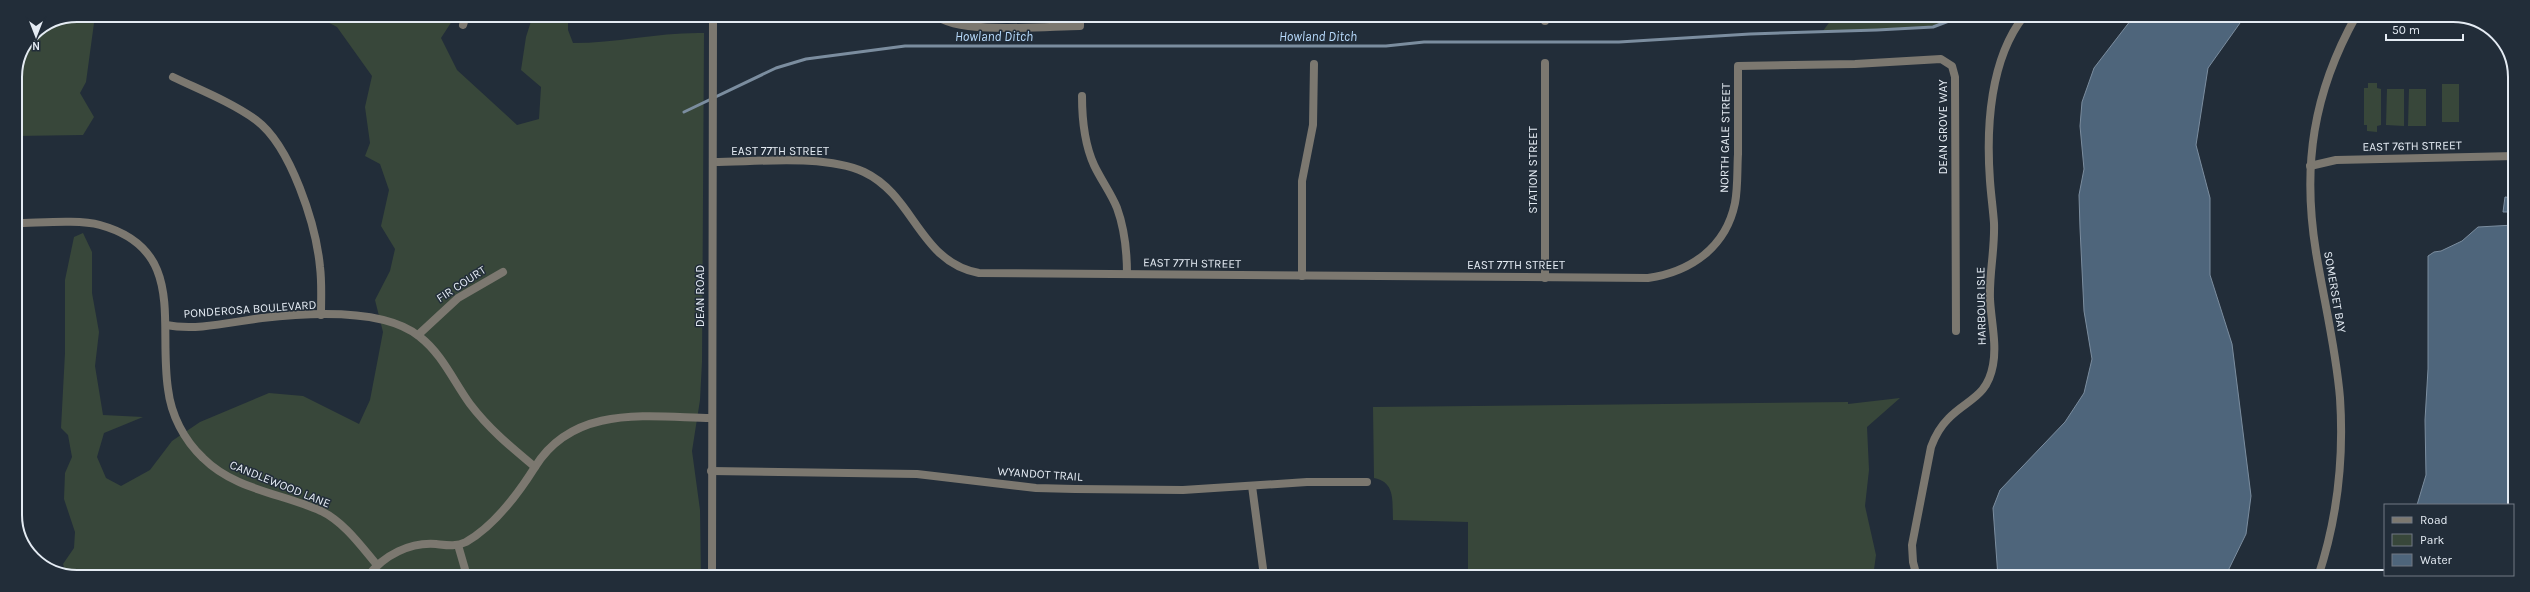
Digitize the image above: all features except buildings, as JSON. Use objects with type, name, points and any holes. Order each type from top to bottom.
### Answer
[{"type":"street","name":"DEAN ROAD","points":[[712,570],[713,22]]},
{"type":"street","points":[[946,22],[966,26],[1080,26],[1080,22]]},
{"type":"street","name":"HARBOUR ISLE","points":[[1915,570],[1912,546],[1931,447],[1937,433],[1947,420],[1973,401],[1981,392],[1989,380],[1993,366],[1990,288],[1994,224],[1989,167],[1992,97],[2004,51],[2021,22]]},
{"type":"street","name":"SOMERSET BAY","points":[[2320,570],[2335,506],[2340,469],[2341,426],[2337,370],[2314,233],[2310,166],[2313,135],[2321,94],[2340,46],[2353,22]]},
{"type":"street","name":"DEAN GROVE WAY","points":[[1738,66],[1855,64],[1932,58],[1941,59],[1952,66],[1955,77],[1956,99],[1956,331]]},
{"type":"street","name":"STATION STREET","points":[[1545,278],[1546,63]]},
{"type":"street","points":[[1302,276],[1302,181],[1313,125],[1314,64]]},
{"type":"street","name":"NORTH GALE STREET","points":[[1708,252],[1726,230],[1736,196],[1738,66]]},
{"type":"street","points":[[173,77],[248,114],[273,136],[284,152],[294,174],[317,250],[320,268],[321,316]]},
{"type":"street","points":[[1082,96],[1084,131],[1089,151],[1116,206],[1124,231],[1127,274]]},
{"type":"street","name":"EAST 76TH STREET","points":[[2310,166],[2336,160],[2508,156]]},
{"type":"street","name":"EAST 77TH STREET","points":[[713,162],[825,162],[863,172],[891,191],[939,255],[965,270],[989,274],[1648,278],[1664,276],[1686,268],[1708,252]]},
{"type":"street","name":"CANDLEWOOD LANE","points":[[22,223],[95,224],[113,229],[130,237],[147,253],[159,273],[164,286],[166,376],[170,399],[180,426],[196,450],[217,470],[237,482],[325,513],[348,531],[377,566]]},
{"type":"street","name":"FIR COURT","points":[[418,335],[458,298],[503,272]]},
{"type":"street","name":"PONDEROSA BOULEVARD","points":[[166,325],[205,326],[262,318],[321,316],[384,318],[398,323],[418,335],[434,351],[485,423],[535,467]]},
{"type":"street","points":[[373,570],[389,556],[412,546],[458,545],[472,538],[498,515],[550,449],[565,436],[599,421],[622,417],[712,418]]},
{"type":"street","name":"WYANDOT TRAIL","points":[[712,471],[917,474],[1036,488],[1075,489],[1183,490],[1307,482],[1367,482]]},
{"type":"street","points":[[1252,486],[1263,570]]},
{"type":"street","points":[[458,545],[466,570]]},
{"type":"green space","points":[[95,22],[86,82],[80,93],[94,117],[83,135],[22,136],[23,66],[31,46],[46,31],[66,23]]},
{"type":"green space","points":[[327,22],[451,22],[441,38],[457,70],[517,125],[539,119],[541,87],[521,70],[526,37],[531,22],[568,22],[568,30],[573,43],[589,43],[671,34],[704,33],[702,362],[700,400],[692,451],[700,510],[701,570],[77,570],[65,569],[63,564],[74,548],[75,532],[64,499],[65,473],[72,457],[68,435],[61,428],[65,353],[65,280],[74,237],[83,233],[92,252],[92,293],[99,332],[95,366],[103,415],[143,417],[104,433],[97,457],[106,478],[121,486],[150,470],[172,441],[200,422],[269,393],[303,396],[359,424],[370,400],[383,332],[375,300],[390,271],[395,249],[381,226],[389,190],[380,164],[365,156],[370,143],[365,107],[372,76],[337,27]]},
{"type":"green space","points":[[1830,22],[1946,22],[1933,27],[1823,31]]},
{"type":"green space","points":[[2368,83],[2377,83],[2377,88],[2381,89],[2381,125],[2377,126],[2377,132],[2367,131],[2367,125],[2364,125],[2364,88],[2368,88]]},
{"type":"green space","points":[[2442,84],[2459,84],[2459,122],[2442,122]]},
{"type":"green space","points":[[2387,89],[2404,89],[2404,126],[2386,125]]},
{"type":"green space","points":[[2409,89],[2426,89],[2426,126],[2408,126]]},
{"type":"green space","points":[[1900,398],[1867,427],[1869,470],[1865,506],[1876,555],[1874,570],[1468,570],[1468,522],[1393,520],[1392,500],[1389,488],[1381,480],[1374,478],[1373,407],[1848,402],[1848,404]]},
{"type":"water","points":[[2129,22],[2241,22],[2208,68],[2196,145],[2210,198],[2210,275],[2232,344],[2251,496],[2246,534],[2228,570],[1997,570],[1993,508],[2000,490],[2065,422],[2084,393],[2092,359],[2084,311],[2079,195],[2084,169],[2080,126],[2082,102],[2094,68]]},
{"type":"water","points":[[2505,197],[2508,197],[2508,212],[2503,212]]},
{"type":"water","points":[[2508,225],[2508,504],[2417,504],[2426,475],[2425,420],[2428,369],[2428,256],[2434,252],[2441,251],[2462,241],[2478,227]]},
{"type":"waterway","name":"Howland Ditch","points":[[684,112],[776,68],[806,59],[905,46],[1386,46],[1424,42],[1619,42],[1750,34],[1933,27],[1946,22]]}]
